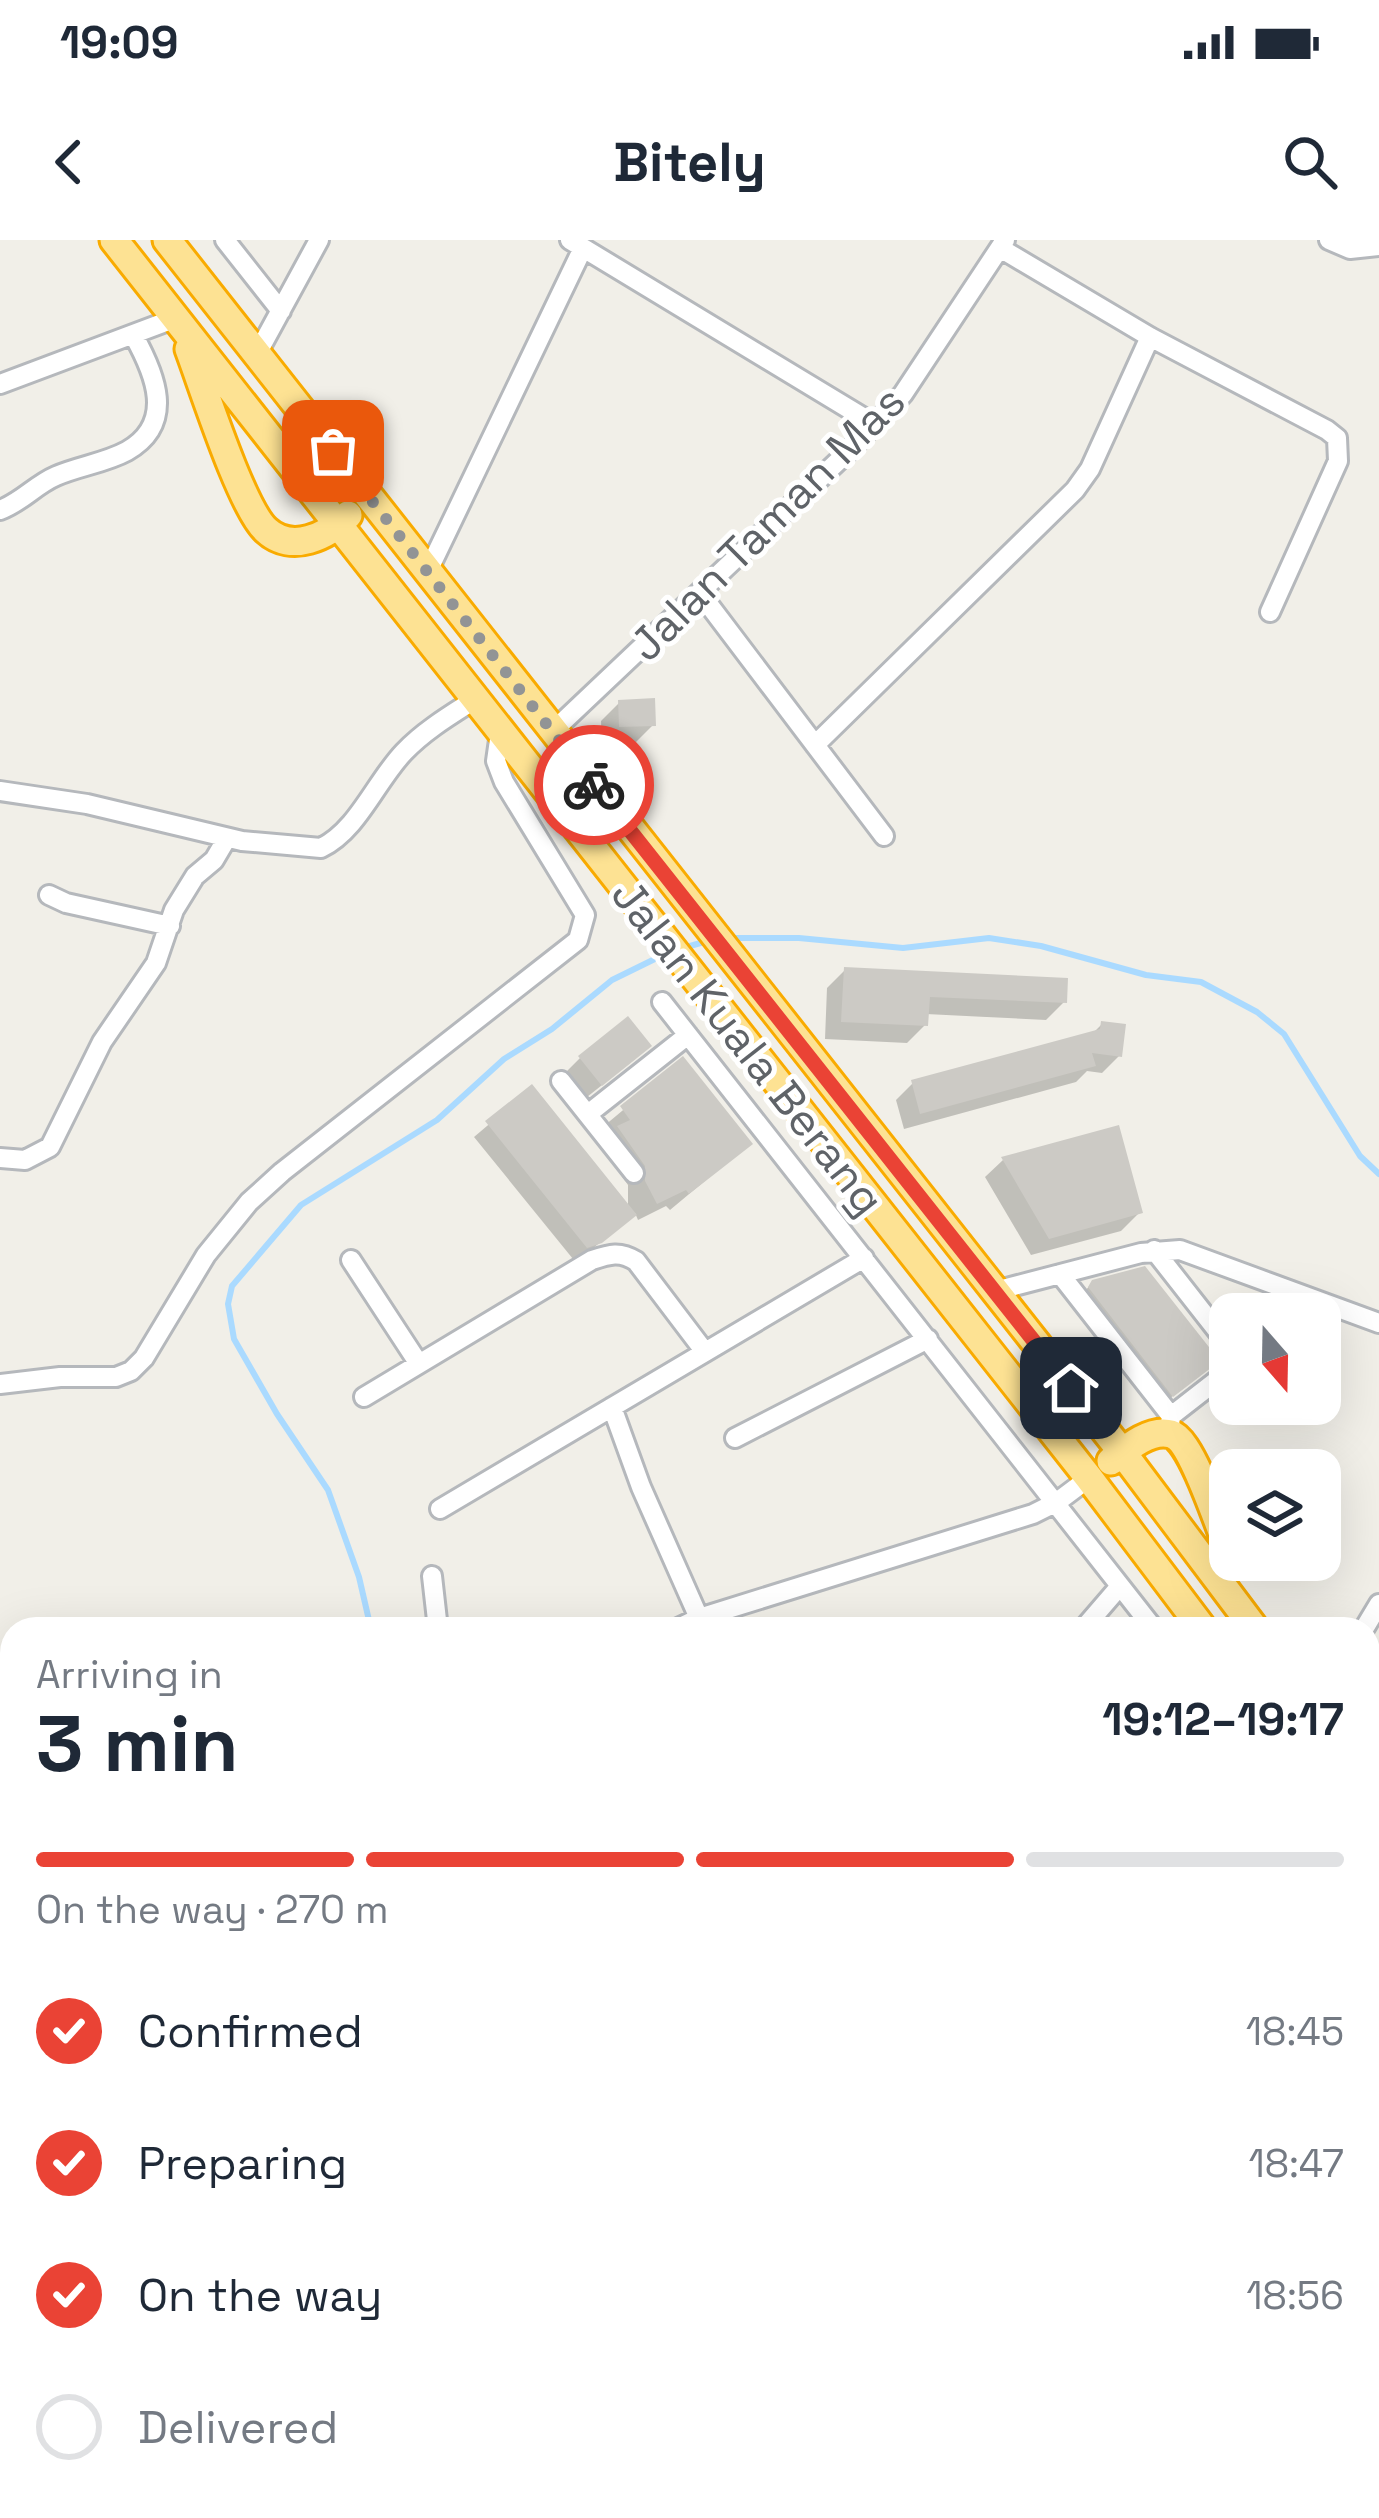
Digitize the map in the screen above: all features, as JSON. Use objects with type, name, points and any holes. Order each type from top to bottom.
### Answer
[{"type":"highway","name":"Jalan Kuala Berang","points":[[115,240],[1194,1617]]},
{"type":"highway","name":"Jalan Kuala Berang","points":[[167,240],[1249,1617]]},
{"type":"highway","points":[[177,320],[241,486],[267,532],[302,542],[322,536],[349,514],[352,483],[333,451]]},
{"type":"highway","points":[[1089,1478],[1170,1424],[1188,1451],[1209,1501]]},
{"type":"highway","points":[[1241,1581],[1254,1617]]},
{"type":"street","points":[[225,240],[281,311]]},
{"type":"street","points":[[257,354],[319,240]]},
{"type":"street","points":[[1329,240],[1350,249],[1377,250]]},
{"type":"street","points":[[428,571],[577,244],[874,424]]},
{"type":"street","points":[[1002,244],[1150,337],[1328,430],[1336,439],[1338,460],[1270,612]]},
{"type":"street","name":"Jalan Taman Mas","points":[[551,732],[903,394],[1002,244]]},
{"type":"street","points":[[0,384],[177,320]]},
{"type":"street","points":[[0,510],[22,501],[48,479],[131,449],[148,432],[158,410],[158,389],[134,336]]},
{"type":"street","points":[[815,745],[1076,490],[1150,337]]},
{"type":"street","points":[[700,593],[884,836]]},
{"type":"street","points":[[0,791],[87,804],[227,838],[321,848],[332,843],[405,751],[474,700]]},
{"type":"street","points":[[0,1384],[116,1377],[131,1371],[144,1358],[188,1280],[249,1202],[578,940],[585,915],[504,782],[496,761],[500,734]]},
{"type":"street","points":[[0,1158],[25,1160],[50,1147],[102,1042],[156,963],[195,876],[214,860],[227,838]]},
{"type":"street","points":[[49,895],[170,926]]},
{"type":"street","points":[[662,1002],[1145,1617]]},
{"type":"street","points":[[588,1114],[688,1035]]},
{"type":"street","points":[[732,1090],[763,1065]]},
{"type":"street","points":[[561,1081],[634,1173]]},
{"type":"street","points":[[995,1291],[1154,1250],[1180,1250],[1379,1323]]},
{"type":"street","points":[[1154,1250],[1209,1320]]},
{"type":"street","points":[[364,1397],[592,1260],[623,1253],[636,1261],[705,1352]]},
{"type":"street","points":[[440,1509],[864,1258]]},
{"type":"street","points":[[351,1260],[419,1364]]},
{"type":"street","points":[[1060,1274],[1170,1424],[1209,1389]]},
{"type":"street","points":[[735,1438],[928,1339]]},
{"type":"street","points":[[612,1407],[699,1617]]},
{"type":"street","points":[[702,1617],[1033,1514],[1089,1478]]},
{"type":"street","points":[[432,1576],[437,1617]]},
{"type":"street","points":[[1093,1617],[1120,1586]]},
{"type":"building","points":[[655,698],[656,726],[619,727],[618,700]]},
{"type":"building","points":[[844,967],[1068,978],[1067,1003],[930,997],[928,1026],[841,1022]]},
{"type":"building","points":[[628,1016],[652,1046],[602,1086],[578,1056]]},
{"type":"building","points":[[1101,1021],[1126,1024],[1122,1057],[1092,1053],[1096,1066],[920,1114],[911,1080],[1100,1029]]},
{"type":"building","points":[[683,1056],[753,1144],[689,1194],[686,1190],[657,1204],[645,1181],[645,1166],[617,1126],[630,1120],[620,1106]]},
{"type":"building","points":[[532,1084],[637,1215],[602,1243],[587,1248],[485,1121]]},
{"type":"building","points":[[1119,1125],[1143,1213],[1049,1239],[1001,1157]]},
{"type":"building","points":[[1145,1266],[1209,1347],[1209,1369],[1173,1397],[1088,1287],[1092,1280]]},
{"type":"waterway","points":[[730,938],[799,938],[903,948],[989,938],[1041,946],[1146,975],[1201,982],[1257,1012],[1284,1034],[1360,1156],[1379,1174]]},
{"type":"waterway","points":[[683,948],[711,940]]},
{"type":"waterway","points":[[368,1617],[328,1490],[234,1339],[228,1304],[232,1286],[301,1205],[437,1120],[504,1059],[552,1029],[612,980],[665,954]]},
{"type":"way so far","points":[[333,451],[594,785]]},
{"type":"route","points":[[594,785],[1071,1388]]}]
